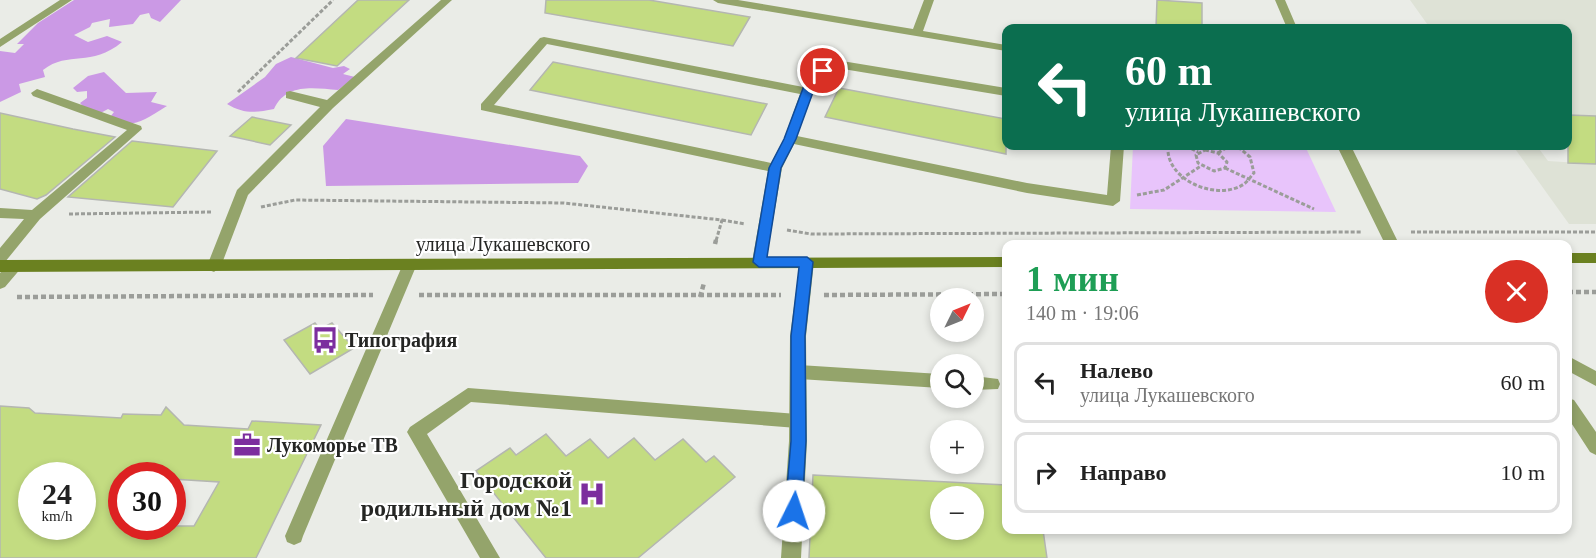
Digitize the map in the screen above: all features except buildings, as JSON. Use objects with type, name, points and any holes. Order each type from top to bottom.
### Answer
[{"type":"main road","points":[[1572,258],[1596,258]]},
{"type":"main road","name":"улица Лукашевского","points":[[8,267],[1002,262]]},
{"type":"street","points":[[0,44],[67,0]]},
{"type":"street","points":[[214,266],[242,193],[329,105],[447,0]]},
{"type":"street","points":[[718,0],[1002,47]]},
{"type":"street","points":[[917,33],[929,0]]},
{"type":"street","points":[[1280,0],[1290,24]]},
{"type":"street","points":[[775,168],[485,107],[544,40],[807,92]]},
{"type":"street","points":[[759,262],[763,226],[775,168],[790,139],[811,83],[823,71],[842,65],[1002,91]]},
{"type":"street","points":[[0,258],[35,215],[136,129],[37,93]]},
{"type":"street","points":[[290,95],[329,105]]},
{"type":"street","points":[[790,139],[1027,188],[1113,201],[1118,150]]},
{"type":"street","points":[[1346,150],[1389,238]]},
{"type":"street","points":[[0,213],[35,215]]},
{"type":"street","points":[[790,558],[798,441],[798,336],[807,262]]},
{"type":"street","points":[[294,536],[410,264]]},
{"type":"street","points":[[0,283],[8,267]]},
{"type":"street","points":[[1572,365],[1596,379]]},
{"type":"street","points":[[799,372],[930,380]]},
{"type":"street","points":[[984,384],[992,384]]},
{"type":"street","points":[[490,558],[416,432],[468,395],[797,421]]},
{"type":"street","points":[[1572,411],[1596,447]]},
{"type":"path","points":[[238,92],[333,0]]},
{"type":"path","points":[[1167,150],[1166,157],[1169,164],[1184,178],[1205,187],[1227,189],[1245,184],[1250,180],[1254,165],[1242,150]]},
{"type":"path","points":[[1194,150],[1198,152],[1209,150],[1218,153],[1227,162],[1225,168]]},
{"type":"path","points":[[1218,153],[1223,150]]},
{"type":"path","points":[[1198,152],[1196,160],[1201,166],[1214,171],[1225,168],[1314,209]]},
{"type":"path","points":[[1113,201],[1137,195],[1153,196],[1166,191],[1201,166]]},
{"type":"path","points":[[35,215],[234,212],[295,200],[564,203],[722,220],[811,234],[1389,238],[1596,232]]},
{"type":"path","points":[[700,297],[722,220]]},
{"type":"path","points":[[1572,292],[1596,292]]},
{"type":"path","points":[[829,295],[1002,294]]},
{"type":"shaded area","points":[[74,0],[181,0],[160,22],[151,18],[149,13],[140,15],[133,24],[109,27],[110,19],[92,23],[90,27],[74,35],[88,42],[107,36],[122,42],[100,55],[53,64],[43,70],[45,77],[19,84],[21,92],[0,102],[0,51],[15,53],[24,44],[17,44],[38,23]]},
{"type":"shaded area","points":[[1410,0],[1596,0],[1596,116],[1572,115],[1572,24],[1427,24]]},
{"type":"shaded area","points":[[291,57],[333,68],[344,66],[350,69],[343,74],[355,77],[338,90],[310,88],[293,91],[279,101],[274,109],[250,112],[227,104],[265,77],[276,64]]},
{"type":"shaded area","points":[[104,72],[126,93],[157,92],[151,102],[167,106],[133,123],[107,121],[114,112],[108,109],[93,117],[80,103],[87,98],[87,91],[77,92],[73,88],[88,76]]},
{"type":"shaded area","points":[[346,119],[580,156],[588,166],[578,183],[326,186],[323,146]]},
{"type":"shaded area","points":[[1133,150],[1307,150],[1336,212],[1130,209]]},
{"type":"shaded area","points":[[1516,150],[1540,150],[1548,161],[1596,164],[1596,224],[1569,224]]},
{"type":"place","name":"Типография","points":[[325,340]]},
{"type":"place","name":"Лукоморье ТВ","points":[[247,445]]},
{"type":"place","name":"Городской родильный дом №1","points":[[592,494]]},
{"type":"route","points":[[794,511],[798,441],[798,336],[807,262],[759,262],[763,226],[775,168],[790,139],[811,83],[823,71]]}]
